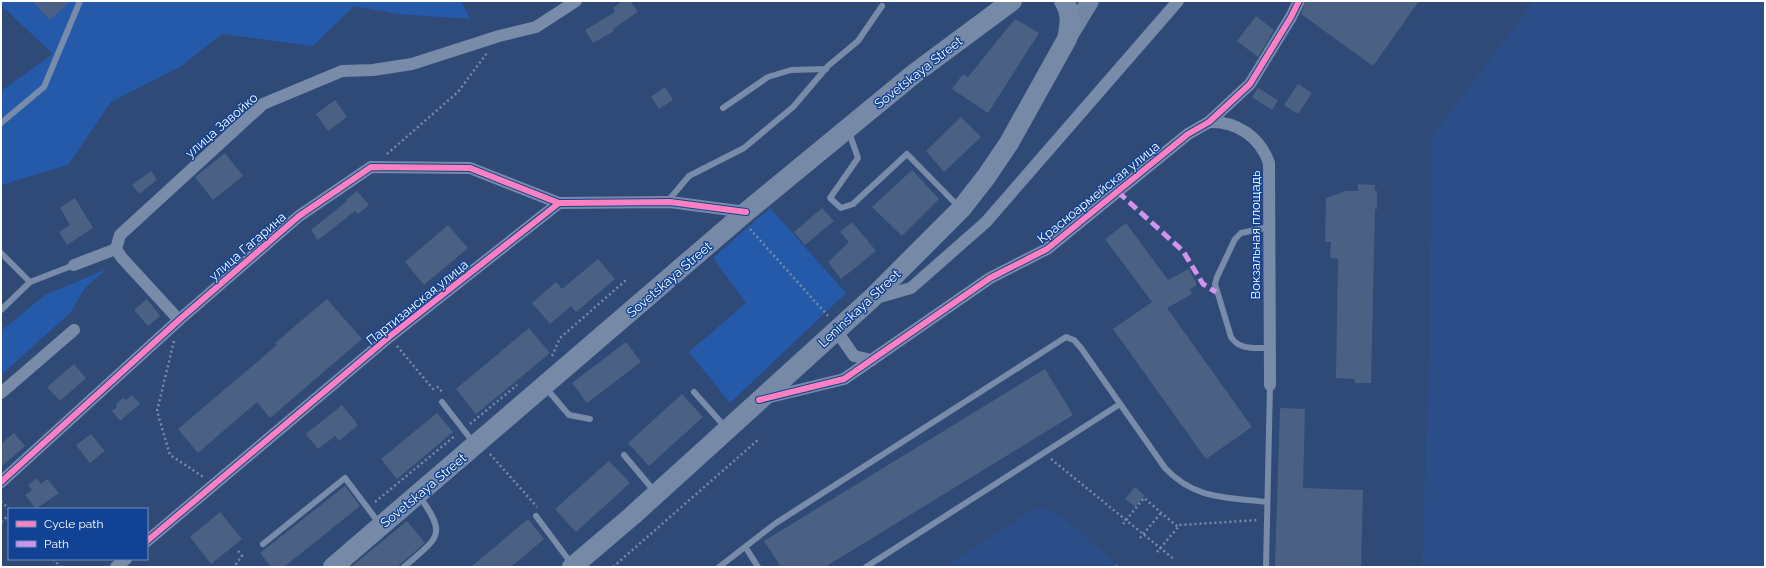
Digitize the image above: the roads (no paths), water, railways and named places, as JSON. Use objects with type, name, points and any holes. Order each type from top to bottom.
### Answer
[{"type":"main road","name":"Sovetskaya Street","points":[[333,567],[418,494],[483,449],[545,387],[746,219],[848,128],[915,73],[1012,1]]},
{"type":"main road","points":[[1064,1],[1069,9],[1070,23],[1067,39]]},
{"type":"main road","name":"Leninskaya Street","points":[[573,566],[656,494],[759,400],[834,325],[871,299],[961,209],[986,177],[1009,143],[1090,1]]},
{"type":"street","name":"улица Завойко","points":[[116,249],[120,235],[263,104],[342,71],[373,70],[412,64],[499,36],[536,27],[576,1]]},
{"type":"street","points":[[871,299],[911,288],[986,222],[1178,1]]},
{"type":"street","name":"Красноармейская улица","points":[[759,400],[844,379],[990,278],[1047,249],[1188,134],[1209,122],[1250,84],[1299,1]]},
{"type":"street","name":"Вокзальная площадь","points":[[1209,122],[1226,122],[1240,128],[1254,139],[1264,151],[1270,171],[1268,348],[1270,385]]},
{"type":"street","name":"улица Гагарина","points":[[1,482],[179,320],[299,216],[371,167],[470,168],[559,203]]},
{"type":"street","points":[[559,203],[667,202],[746,219]]},
{"type":"street","name":"Партизанская улица","points":[[148,540],[389,337],[559,203]]},
{"type":"street","points":[[74,265],[116,249],[122,258],[179,320]]},
{"type":"street","points":[[834,325],[854,356],[872,360]]},
{"type":"street","points":[[1,393],[74,330]]},
{"type":"street","points":[[116,567],[125,560]]},
{"type":"lane","points":[[1,122],[44,87],[80,1]]},
{"type":"lane","points":[[667,202],[689,176],[744,148],[787,112],[826,69],[858,41],[882,6]]},
{"type":"lane","points":[[723,108],[768,77],[791,70],[826,69]]},
{"type":"lane","points":[[848,128],[858,158],[830,198],[842,208],[853,204],[907,154],[961,209]]},
{"type":"lane","points":[[1268,348],[1243,347],[1236,344],[1231,336],[1215,284],[1237,236],[1244,231],[1269,227]]},
{"type":"lane","points":[[1,253],[30,282]]},
{"type":"lane","points":[[1,310],[30,282],[74,265]]},
{"type":"lane","points":[[719,567],[746,548],[776,523],[1064,337],[1071,338],[1079,345],[1165,468],[1183,484],[1204,494],[1267,502]]},
{"type":"lane","points":[[1266,567],[1270,385]]},
{"type":"lane","points":[[545,387],[570,415],[590,419]]},
{"type":"lane","points":[[694,392],[727,429]]},
{"type":"lane","points":[[445,400],[483,449]]},
{"type":"lane","points":[[866,567],[1120,404]]},
{"type":"lane","points":[[624,455],[656,494]]},
{"type":"lane","points":[[264,544],[345,478],[381,526]]},
{"type":"lane","points":[[404,567],[434,541],[437,532],[434,519],[418,494]]},
{"type":"lane","points":[[536,516],[573,566]]},
{"type":"lane","points":[[746,548],[758,567]]}]
